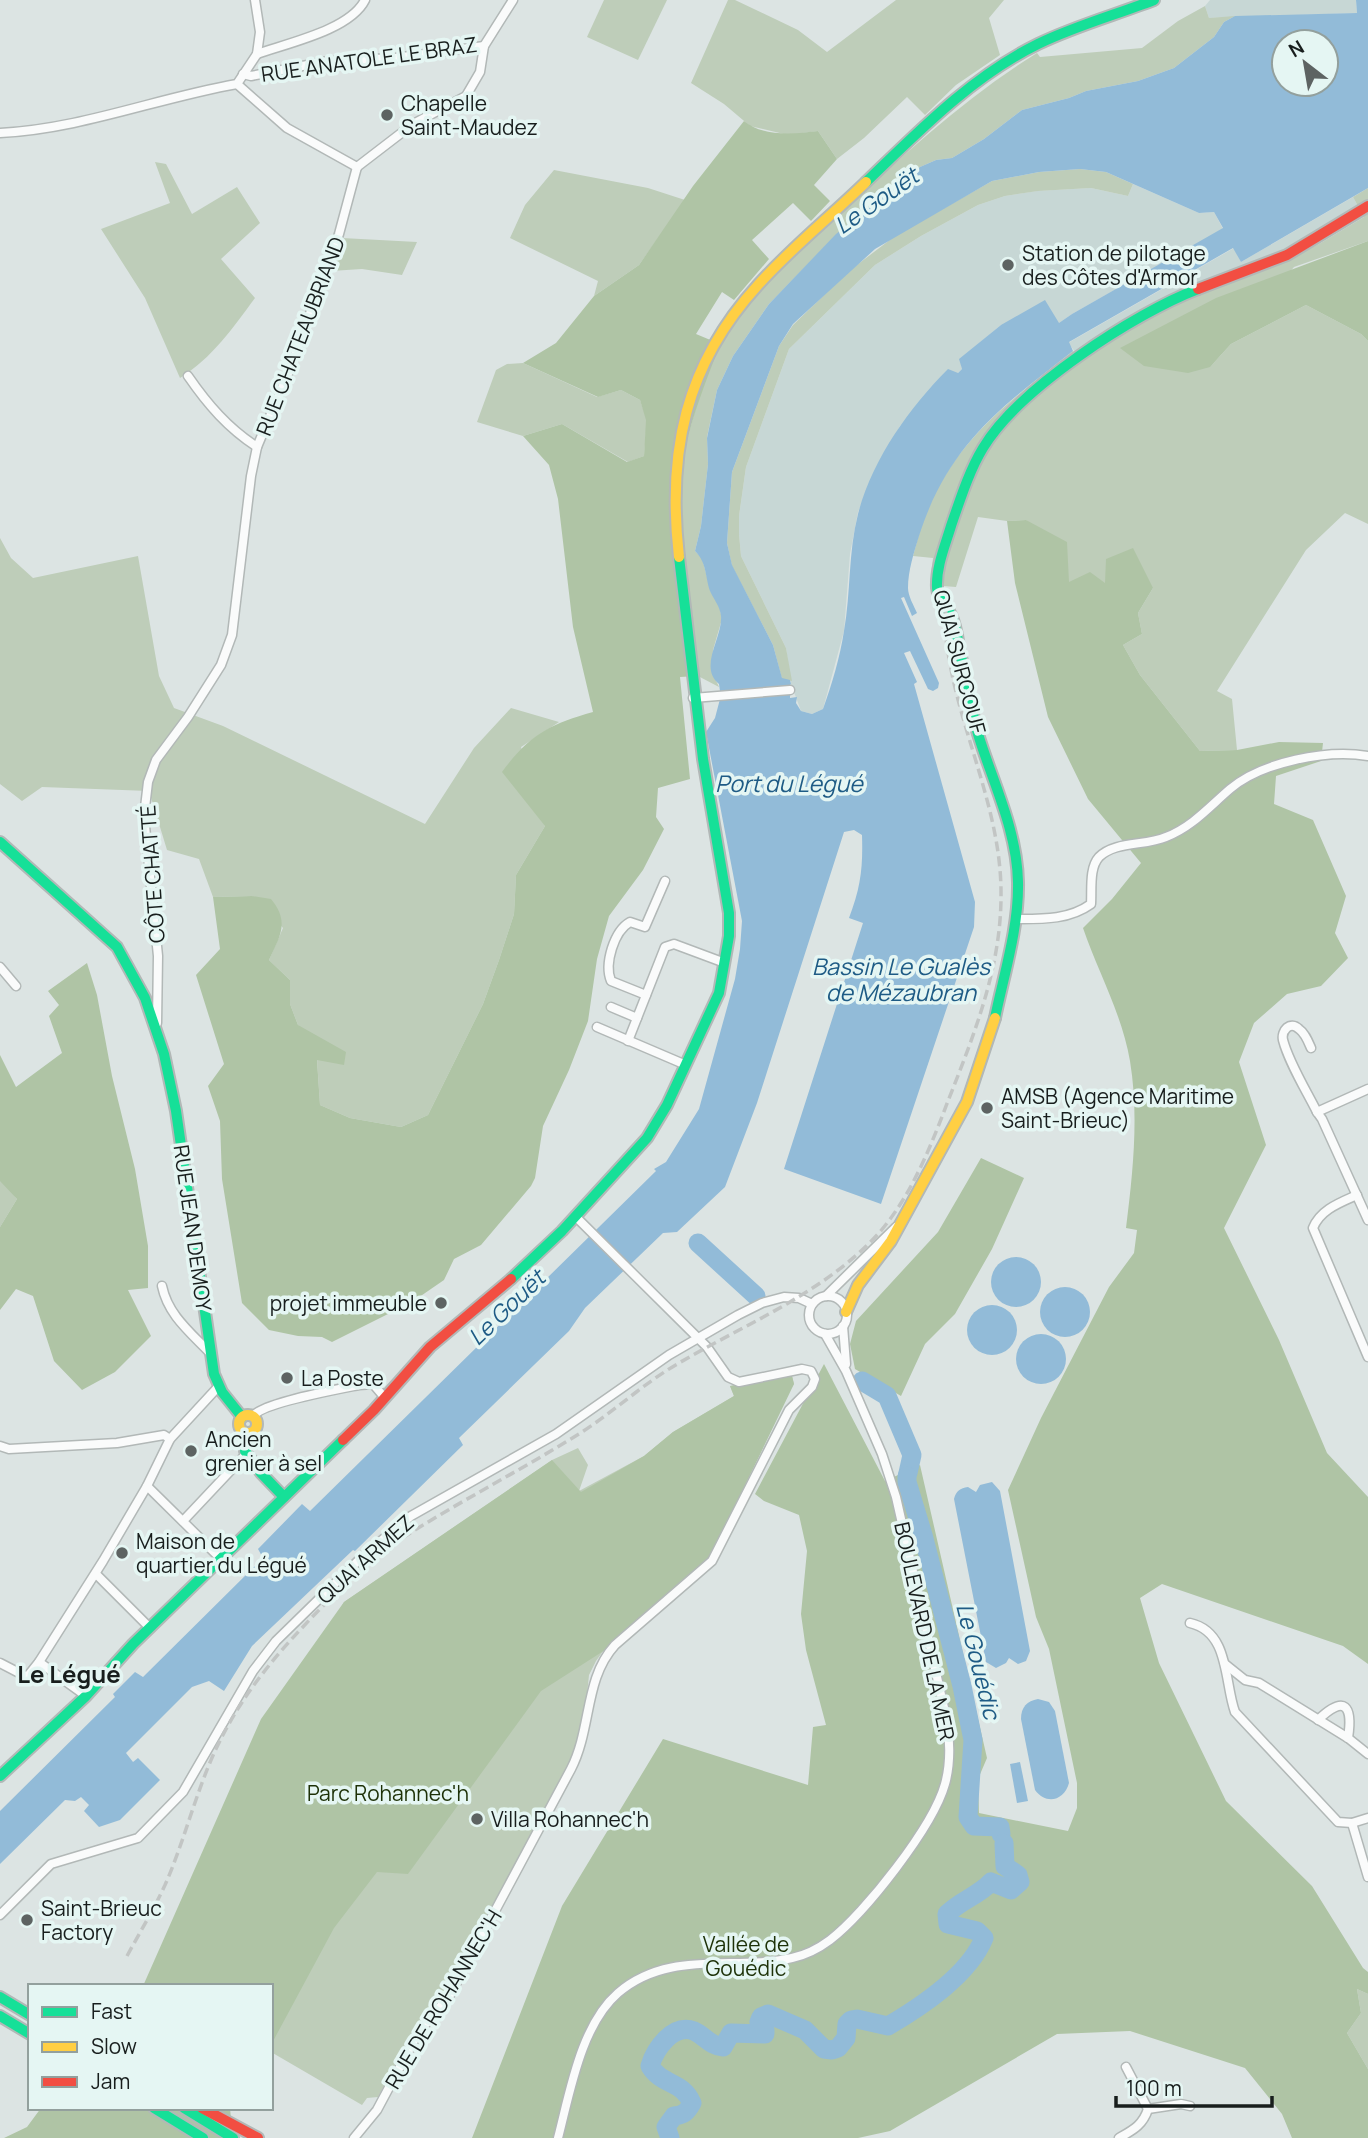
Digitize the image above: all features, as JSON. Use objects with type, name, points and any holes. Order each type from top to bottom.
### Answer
[{"type":"main road","points":[[0,1776],[86,1696],[150,1628],[385,1398],[430,1347],[530,1262],[576,1217],[647,1138],[667,1105],[719,993],[729,936],[729,913],[693,698],[674,490],[682,432],[698,379],[728,323],[751,292],[956,99],[1021,53],[1154,0]]},
{"type":"main road","name":"QUAI SURCOUF","points":[[846,1312],[858,1285],[891,1241],[967,1102],[995,1019],[1015,919],[1017,882],[1014,845],[997,785],[978,734],[952,616],[939,598],[937,587],[940,561],[959,502],[983,448],[997,429],[1029,396],[1084,353],[1138,318],[1182,295],[1287,254],[1368,206]]},
{"type":"main road","name":"RUE JEAN DEMOY","points":[[0,842],[117,947],[130,966],[156,1031],[173,1092],[210,1353],[218,1387],[247,1416],[239,1423],[240,1429],[248,1433],[245,1451],[247,1454]]},
{"type":"main road","points":[[247,1454],[284,1497]]},
{"type":"main road","points":[[0,1997],[28,2014]]},
{"type":"main road","points":[[0,2016],[28,2033]]},
{"type":"main road","points":[[157,2110],[203,2138]]},
{"type":"main road","points":[[187,2110],[233,2138]]},
{"type":"main road","points":[[206,2110],[258,2138]]},
{"type":"street","points":[[0,133],[24,132],[90,120],[190,92],[237,84],[257,54],[260,33],[255,0]]},
{"type":"street","points":[[257,54],[320,33],[347,20],[365,0]]},
{"type":"street","name":"RUE ANATOLE LE BRAZ","points":[[243,74],[251,76],[328,61],[395,58],[484,46],[513,0]]},
{"type":"street","points":[[237,84],[286,128],[357,167],[413,124],[466,96],[480,72],[484,46]]},
{"type":"street","name":"RUE CHATEAUBRIAND","points":[[188,376],[208,406],[236,433],[257,447],[289,371],[340,234],[357,167]]},
{"type":"street","name":"CÔTE CHATTÉ","points":[[156,1031],[158,956],[144,816],[148,782],[156,760],[188,717],[220,665],[232,635],[251,476],[257,447]]},
{"type":"street","points":[[693,698],[790,690]]},
{"type":"street","points":[[1015,919],[1063,917],[1078,912],[1091,904],[1093,868],[1097,859],[1107,851],[1166,837],[1207,812],[1231,789],[1263,770],[1324,755],[1368,756]]},
{"type":"street","points":[[646,995],[611,981],[608,977],[609,957],[624,926],[630,922],[645,928],[665,881]]},
{"type":"street","points":[[628,1041],[665,947],[674,944],[725,963]]},
{"type":"street","points":[[0,967],[16,986]]},
{"type":"street","points":[[611,1007],[637,1018]]},
{"type":"street","points":[[1311,1048],[1300,1029],[1294,1026],[1283,1031],[1282,1038],[1368,1220]]},
{"type":"street","points":[[597,1027],[686,1065]]},
{"type":"street","points":[[1317,1112],[1368,1088]]},
{"type":"street","points":[[1357,1195],[1325,1212],[1313,1228],[1368,1357]]},
{"type":"street","points":[[576,1217],[698,1338]]},
{"type":"street","name":"QUAI SURCOUF","points":[[826,1296],[901,1222]]},
{"type":"street","points":[[162,1286],[164,1297],[179,1323],[210,1353]]},
{"type":"street","points":[[826,1296],[839,1300],[846,1312],[843,1326],[832,1334],[818,1331],[809,1319],[812,1304],[826,1296]]},
{"type":"street","name":"QUAI ARMEZ","points":[[0,1914],[51,1864],[138,1838],[183,1792],[246,1683],[276,1642],[364,1555],[411,1516],[556,1434],[641,1374],[698,1338],[755,1307],[784,1297],[800,1298],[812,1304]]},
{"type":"street","name":"BOULEVARD DE LA MER","points":[[843,1326],[846,1371]]},
{"type":"street","name":"BOULEVARD DE LA MER","points":[[558,2138],[587,2039],[604,2007],[618,1993],[654,1973],[677,1966],[791,1958],[821,1947],[874,1895],[927,1824],[948,1775],[950,1746],[942,1698],[896,1497],[882,1454],[846,1371],[825,1334]]},
{"type":"street","name":"RUE DE ROHANNEC'H","points":[[354,2138],[377,2110],[418,2033],[450,1995],[580,1750],[594,1680],[603,1659],[615,1645],[712,1561],[789,1410],[815,1379],[811,1371],[802,1369],[740,1382],[728,1377],[708,1347],[698,1338]]},
{"type":"street","points":[[247,1416],[271,1405],[359,1385],[373,1384],[385,1398]]},
{"type":"street","points":[[0,1663],[27,1677],[39,1662],[96,1574],[148,1486],[170,1439],[218,1387]]},
{"type":"street","points":[[0,1446],[9,1449],[117,1443],[164,1435],[170,1439]]},
{"type":"street","points":[[183,1521],[247,1454]]},
{"type":"street","points":[[148,1486],[221,1559]]},
{"type":"street","points":[[96,1574],[150,1628]]},
{"type":"street","points":[[1191,1623],[1201,1625],[1213,1636],[1226,1664],[1229,1696],[1235,1712],[1338,1822],[1352,1824],[1368,1818]]},
{"type":"street","points":[[39,1662],[86,1696]]},
{"type":"street","points":[[1226,1664],[1245,1680],[1259,1684],[1348,1738],[1368,1754]]},
{"type":"street","points":[[1318,1720],[1336,1706],[1347,1710],[1351,1717],[1348,1738]]},
{"type":"street","points":[[1352,1824],[1368,1877]]},
{"type":"street","points":[[1119,2138],[1144,2120],[1148,2109],[1126,2067]]},
{"type":"street","points":[[1148,2109],[1181,2104],[1190,2106]]},
{"type":"shaded area","points":[[1210,0],[1356,0],[1357,13],[1209,18],[1205,6]]},
{"type":"shaded area","points":[[1133,184],[1199,213],[1214,212],[1223,229],[1058,324],[1001,325],[960,359],[962,369],[900,426],[877,468],[858,512],[850,554],[844,631],[823,709],[812,714],[801,711],[791,684],[786,648],[741,556],[739,534],[746,467],[789,349],[875,265],[978,205],[1005,196],[1037,191],[1091,188],[1128,196]]},
{"type":"shaded area","points":[[1353,197],[1364,217],[1319,244],[1081,359],[1068,343],[1234,248],[1241,262]]},
{"type":"green space","points":[[604,0],[667,0],[638,60],[587,37]]},
{"type":"green space","points":[[728,0],[735,0],[798,30],[827,52],[896,0],[1004,0],[989,18],[1000,55],[956,85],[925,115],[907,97],[864,138],[837,159],[818,131],[788,135],[750,126],[724,104],[691,83]]},
{"type":"green space","points":[[1205,6],[1209,18],[1235,16],[1224,22],[1214,37],[1174,68],[1138,81],[1086,91],[1022,110],[984,139],[952,158],[936,160],[920,167],[837,234],[769,304],[733,356],[717,390],[707,437],[708,464],[701,526],[695,551],[702,558],[722,619],[713,650],[712,672],[719,687],[698,676],[684,562],[682,475],[685,450],[697,406],[708,371],[727,331],[782,267],[844,209],[961,107],[1011,70],[1037,53],[1040,57],[1142,48],[1178,21]]},
{"type":"green space","points":[[744,121],[769,132],[818,131],[837,159],[814,185],[830,201],[811,221],[793,203],[752,240],[769,259],[734,300],[722,292],[696,334],[720,344],[692,424],[682,477],[684,563],[698,676],[680,677],[690,779],[658,788],[656,817],[664,829],[643,870],[609,916],[597,959],[588,1021],[543,1126],[535,1178],[481,1245],[454,1259],[444,1280],[412,1302],[332,1342],[322,1337],[298,1336],[269,1330],[242,1303],[222,1179],[220,1121],[208,1086],[224,1064],[196,975],[220,949],[213,897],[252,896],[271,899],[277,907],[282,922],[281,929],[269,960],[290,980],[290,1004],[298,1025],[346,1052],[344,1065],[317,1060],[320,1105],[350,1118],[401,1127],[428,1115],[483,1004],[514,914],[516,875],[545,826],[502,772],[531,740],[541,733],[564,721],[593,712],[573,627],[558,499],[549,465],[523,436],[562,424],[627,462],[644,456],[646,420],[640,400],[621,390],[598,397],[523,363],[556,343],[594,296],[639,265],[693,186]]},
{"type":"green space","points":[[155,162],[166,164],[192,214],[237,187],[260,223],[221,259],[255,298],[212,352],[180,378],[145,298],[101,229],[170,203]]},
{"type":"green space","points":[[1080,169],[1106,172],[1133,184],[1128,196],[1091,188],[1038,191],[1005,196],[978,205],[875,265],[789,349],[746,467],[739,516],[741,556],[786,648],[792,681],[782,679],[773,645],[732,566],[727,543],[732,472],[779,346],[793,325],[849,271],[895,236],[992,181],[1039,172]]},
{"type":"green space","points":[[554,170],[648,188],[685,200],[639,265],[594,296],[598,281],[510,238],[525,205]]},
{"type":"green space","points":[[1368,188],[1368,241],[1294,267],[1210,367],[1231,344],[1306,305],[1361,334],[1368,341],[1368,524],[1345,513],[1306,550],[1217,691],[1232,699],[1237,750],[1200,751],[1140,675],[1123,645],[1142,634],[1138,613],[1153,588],[1069,582],[1026,520],[1007,521],[978,517],[956,587],[930,585],[933,558],[913,556],[927,510],[957,457],[1010,401],[1073,351],[1081,359],[1165,308],[1275,265],[1319,244],[1364,217],[1353,197]]},
{"type":"green space","points":[[342,238],[417,242],[402,275],[362,269],[331,271]]},
{"type":"green space","points":[[1368,241],[1368,341],[1361,334],[1306,305],[1231,344],[1210,367],[1188,373],[1144,366],[1120,348],[1216,298]]},
{"type":"green space","points":[[523,363],[597,397],[621,390],[640,400],[647,420],[644,456],[628,462],[562,424],[523,436],[477,422],[496,370],[507,364]]},
{"type":"green space","name":"Vallée de Gouédic","points":[[1026,520],[1067,542],[1069,582],[1090,572],[1105,583],[1106,559],[1133,548],[1153,588],[1138,613],[1142,634],[1123,645],[1140,675],[1200,751],[1237,750],[1279,742],[1323,743],[1321,761],[1276,776],[1274,804],[1313,820],[1346,896],[1335,933],[1348,958],[1321,986],[1287,994],[1254,1023],[1239,1062],[1266,1145],[1224,1228],[1279,1340],[1327,1453],[1368,1497],[1368,1664],[1343,1646],[1162,1584],[1140,1598],[1159,1663],[1226,1801],[1312,1886],[1368,1972],[1368,1994],[1357,1989],[1361,2013],[1347,2033],[1368,2069],[1368,2138],[1292,2138],[1282,2114],[1245,2068],[1130,2031],[1057,2034],[890,2131],[858,2138],[472,2138],[562,1906],[663,1739],[808,1785],[813,1727],[826,1725],[806,1650],[801,1614],[807,1551],[799,1515],[764,1501],[755,1494],[824,1364],[885,1481],[920,1465],[987,1758],[978,1779],[979,1813],[1068,1831],[1077,1808],[1077,1783],[1049,1649],[1036,1617],[1008,1490],[1041,1418],[1109,1287],[1134,1253],[1137,1230],[1126,1228],[1135,1123],[1130,1061],[1116,1010],[1083,928],[1112,899],[1141,863],[1088,799],[1048,717],[1015,583],[1007,521]]},
{"type":"green space","points":[[0,538],[11,558],[33,578],[138,556],[159,676],[174,708],[223,726],[425,824],[474,748],[511,708],[559,722],[521,747],[545,826],[516,875],[514,914],[483,1004],[428,1115],[401,1127],[350,1118],[320,1105],[317,1059],[290,1004],[290,980],[269,960],[283,928],[252,896],[213,897],[199,859],[167,850],[149,791],[42,787],[22,801],[0,784]]},
{"type":"green space","points":[[87,963],[97,995],[112,1076],[135,1169],[148,1246],[148,1288],[128,1290],[151,1336],[115,1372],[82,1390],[54,1361],[33,1296],[16,1289],[0,1310],[0,1227],[17,1199],[0,1181],[0,1055],[16,1087],[62,1053],[49,1016],[59,1005],[48,991]]},
{"type":"green space","points":[[981,1158],[1024,1178],[992,1249],[955,1314],[925,1344],[901,1396],[855,1369],[850,1344],[856,1321],[938,1232]]},
{"type":"green space","points":[[1,1179],[17,1199],[0,1227],[0,1181]]},
{"type":"green space","name":"Parc Rohannec'h","points":[[792,1376],[794,1384],[596,1661],[589,1675],[585,1714],[575,1752],[449,1988],[411,2034],[378,2097],[367,2098],[362,2105],[273,2053],[273,1984],[145,1984],[344,1602],[552,1460],[578,1448],[588,1465],[579,1491],[644,1456],[673,1432],[734,1396],[730,1386]]},
{"type":"green space","name":"Parc Rohannec'h","points":[[792,1376],[794,1384],[710,1558],[605,1650],[541,1691],[408,1874],[377,1872],[334,1928],[273,2041],[273,1984],[144,1984],[261,1719],[344,1602],[552,1460],[581,1492],[644,1456],[673,1432],[734,1396],[730,1386]]},
{"type":"green space","points":[[1357,1989],[1368,1994],[1368,2069],[1347,2033],[1361,2013]]},
{"type":"green space","points":[[40,2110],[230,2110],[232,2130],[221,2138],[4,2138],[27,2127]]},
{"type":"water","name":"Port du Légué","points":[[1356,0],[1368,0],[1368,188],[1241,262],[1233,248],[1069,342],[1073,351],[1000,410],[961,452],[931,504],[917,542],[909,575],[908,591],[917,613],[912,616],[904,597],[901,598],[939,683],[938,688],[933,691],[928,689],[910,651],[904,653],[917,682],[914,684],[975,902],[974,927],[881,1204],[784,1169],[863,923],[849,918],[859,887],[862,857],[862,835],[854,830],[844,832],[757,1103],[725,1187],[677,1232],[663,1233],[585,1308],[569,1331],[459,1438],[463,1445],[355,1551],[252,1646],[224,1691],[209,1681],[192,1687],[126,1753],[133,1762],[138,1758],[160,1780],[120,1820],[99,1827],[84,1811],[89,1805],[81,1797],[75,1801],[65,1800],[0,1864],[0,1811],[115,1697],[113,1694],[135,1672],[143,1677],[263,1558],[258,1549],[302,1504],[310,1511],[656,1171],[654,1169],[666,1162],[699,1109],[735,979],[740,949],[742,921],[706,732],[715,718],[720,699],[790,694],[790,698],[797,697],[796,703],[801,711],[812,714],[823,709],[842,641],[858,514],[872,474],[906,418],[948,369],[958,373],[962,369],[959,359],[1001,325],[1045,300],[1059,323],[1223,228],[1214,212],[1199,213],[1106,172],[1080,169],[1039,172],[992,181],[875,249],[793,324],[779,346],[732,472],[727,543],[732,565],[773,645],[782,678],[790,680],[791,684],[720,691],[719,684],[713,677],[711,661],[721,616],[710,591],[704,565],[695,551],[701,526],[708,464],[707,438],[717,390],[733,356],[769,304],[836,234],[920,167],[936,160],[952,158],[984,139],[1022,110],[1086,91],[1138,81],[1174,68],[1214,37],[1224,22],[1235,16],[1357,13]]},
{"type":"water","points":[[1016,1257],[1034,1264],[1041,1282],[1034,1300],[1016,1307],[998,1300],[991,1282],[998,1264]]},
{"type":"water","points":[[1065,1287],[1083,1294],[1090,1312],[1083,1330],[1065,1337],[1047,1330],[1040,1312],[1047,1294]]},
{"type":"water","points":[[992,1305],[1010,1312],[1017,1330],[1010,1348],[992,1355],[974,1348],[967,1330],[974,1312]]},
{"type":"water","points":[[1041,1334],[1059,1341],[1066,1359],[1059,1377],[1041,1384],[1023,1377],[1016,1359],[1023,1341]]},
{"type":"water","points":[[992,1482],[1000,1491],[1030,1651],[1026,1661],[1018,1664],[1009,1658],[1006,1663],[996,1668],[986,1662],[954,1499],[961,1489],[968,1487],[976,1492],[980,1485]]},
{"type":"water","points":[[1038,1699],[1049,1702],[1055,1711],[1069,1783],[1063,1794],[1054,1799],[1044,1798],[1035,1790],[1021,1719],[1025,1705]]},
{"type":"water","points":[[1020,1762],[1028,1801],[1017,1803],[1010,1764]]},
{"type":"waterway","name":"Le Gouédic","points":[[698,1243],[756,1296]]},
{"type":"waterway","name":"Le Gouédic","points":[[862,1381],[887,1396],[912,1455],[908,1473]]},
{"type":"waterway","name":"Le Gouédic","points":[[907,1476],[962,1686],[973,1740],[968,1817],[974,1826],[1000,1827],[1001,1834]]},
{"type":"waterway","name":"Le Gouédic","points":[[670,2138],[666,2127],[674,2116],[685,2113],[692,2103],[683,2090],[660,2077],[650,2066],[666,2039],[679,2031],[694,2031],[715,2045],[723,2047],[731,2033],[765,2034],[759,2022],[761,2017],[768,2014],[805,2030],[824,2049],[832,2050],[838,2048],[846,2038],[847,2024],[851,2020],[888,2026],[943,1988],[977,1952],[984,1938],[977,1931],[948,1924],[947,1914],[991,1882],[1011,1890],[1020,1882],[1018,1875],[1005,1866],[1004,1843]]},
{"type":"railway","points":[[127,1956],[165,1885],[208,1768],[237,1710],[262,1674],[322,1607],[365,1566],[393,1544],[582,1432],[666,1371],[784,1306],[834,1273],[878,1234],[910,1188],[927,1153],[976,1026],[991,975],[1000,923],[1001,896],[995,832],[953,677],[946,633],[947,595]]},
{"type":"traffic: fast","points":[[866,182],[946,107],[990,72],[1038,44],[1154,0]]},
{"type":"traffic: fast","points":[[995,1018],[1016,916],[1017,863],[1009,825],[976,725],[955,625],[938,592],[941,557],[973,466],[1000,425],[1022,402],[1080,355],[1112,334],[1172,300],[1198,289]]},
{"type":"traffic: fast","points":[[511,1279],[562,1231],[647,1138],[667,1105],[719,993],[729,936],[729,913],[703,759],[679,557]]},
{"type":"traffic: fast","points":[[0,842],[117,947],[145,998],[164,1054],[176,1111],[214,1374],[222,1392],[242,1417]]},
{"type":"traffic: fast","points":[[248,1433],[245,1451],[284,1497]]},
{"type":"traffic: fast","points":[[0,1776],[86,1696],[133,1644],[343,1440]]},
{"type":"traffic: fast","points":[[0,1997],[28,2014]]},
{"type":"traffic: fast","points":[[0,2016],[28,2033]]},
{"type":"traffic: fast","points":[[157,2110],[203,2138]]},
{"type":"traffic: fast","points":[[187,2110],[233,2138]]},
{"type":"traffic: slow","points":[[679,557],[676,518],[679,446],[698,379],[713,346],[733,315],[771,271],[866,182]]},
{"type":"traffic: slow","points":[[846,1312],[858,1285],[891,1241],[967,1102],[995,1018]]},
{"type":"traffic: slow","points":[[244,1415],[252,1415],[257,1424],[255,1431],[244,1433],[239,1428],[239,1420],[244,1415]]},
{"type":"traffic: jam","points":[[1198,289],[1287,255],[1368,206]]},
{"type":"traffic: jam","points":[[343,1440],[374,1410],[430,1347],[511,1279]]},
{"type":"traffic: jam","points":[[206,2110],[258,2138]]},
{"type":"place","name":"Chapelle Saint-Maudez","points":[[387,115]]},
{"type":"place","name":"Station de pilotage des Côtes d'Armor","points":[[1008,265]]},
{"type":"place","name":"AMSB (Agence Maritime Saint-Brieuc)","points":[[987,1108]]},
{"type":"place","name":"projet immeuble","points":[[441,1303]]},
{"type":"place","name":"La Poste","points":[[287,1378]]},
{"type":"place","name":"Ancien grenier à sel","points":[[191,1451]]},
{"type":"place","name":"Maison de quartier du Légué","points":[[122,1553]]},
{"type":"place","name":"Villa Rohannec'h","points":[[477,1819]]},
{"type":"place","name":"Saint-Brieuc Factory","points":[[27,1920]]},
{"type":"district","name":"Le Légué","points":[[69,1673]]},
{"type":"water label","name":"Le Gouët","points":[[876,200]]},
{"type":"water label","name":"Bassin Le Gualès de Mézaubran","points":[[901,979]]},
{"type":"water label","name":"Le Gouët","points":[[506,1307]]}]
